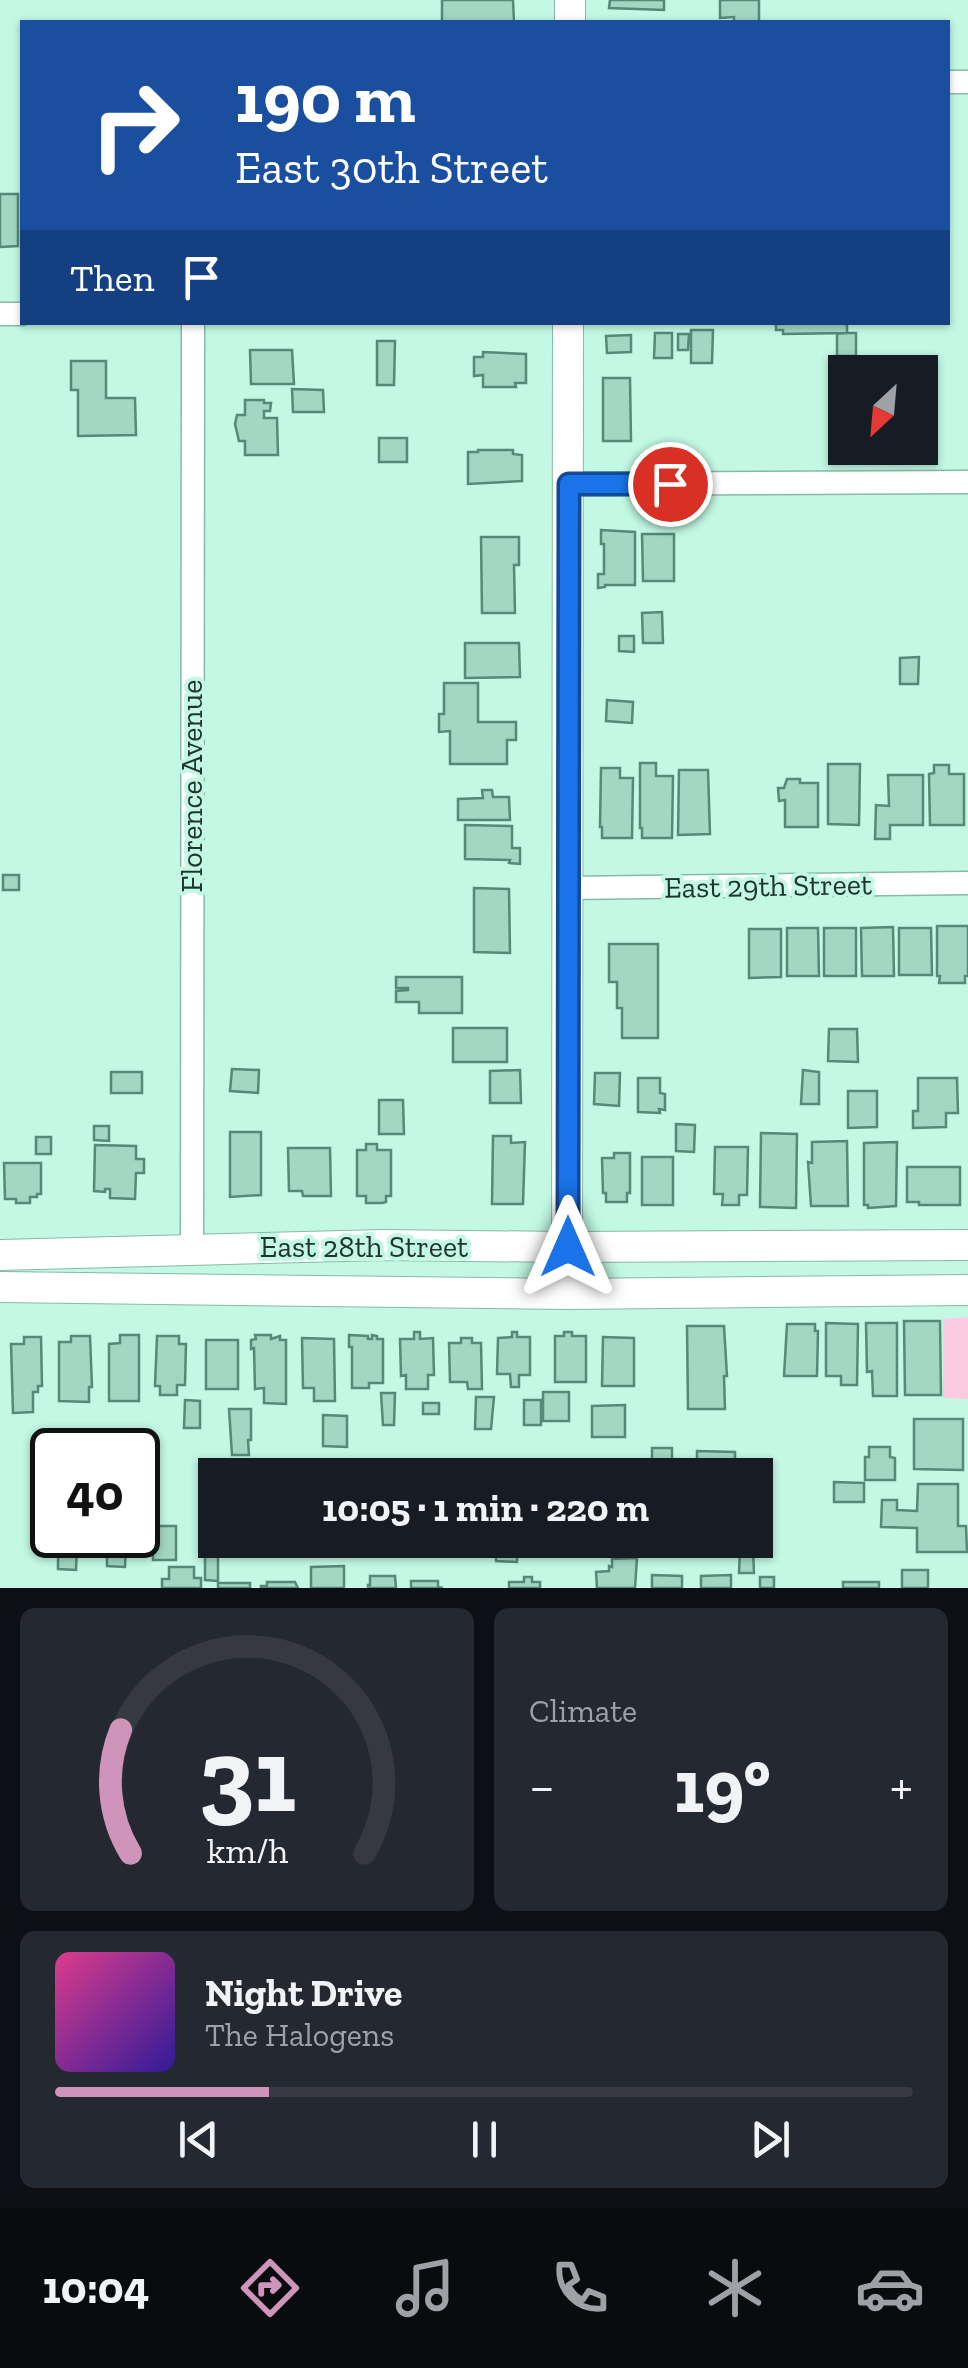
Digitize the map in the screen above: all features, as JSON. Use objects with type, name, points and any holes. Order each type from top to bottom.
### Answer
[{"type":"street","name":"Florence Avenue","points":[[192,325],[192,1249]]},
{"type":"street","points":[[567,1294],[568,325]]},
{"type":"street","points":[[569,484],[968,482]]},
{"type":"street","name":"East 29th Street","points":[[568,888],[968,884]]},
{"type":"street","name":"East 28th Street","points":[[0,1255],[382,1245],[968,1245]]},
{"type":"street","name":"East 28th Street","points":[[0,1287],[567,1294],[968,1290]]},
{"type":"shaded area","points":[[968,1317],[968,1399],[943,1398],[943,1319]]},
{"type":"building","points":[[442,0],[513,0],[514,20],[442,20]]},
{"type":"building","points":[[610,0],[664,0],[664,10],[609,8]]},
{"type":"building","points":[[720,0],[759,0],[759,20],[720,18]]},
{"type":"building","points":[[0,194],[18,194],[18,246],[0,247]]},
{"type":"building","points":[[776,325],[847,325],[847,333],[783,334],[783,330],[776,330]]},
{"type":"building","points":[[691,330],[713,330],[712,363],[691,363]]},
{"type":"building","points":[[655,333],[672,333],[672,358],[654,358]]},
{"type":"building","points":[[856,333],[856,355],[837,355],[837,334]]},
{"type":"building","points":[[678,334],[689,334],[688,350],[678,350]]},
{"type":"building","points":[[631,335],[631,352],[607,353],[606,336]]},
{"type":"building","points":[[377,341],[395,341],[394,385],[377,385]]},
{"type":"building","points":[[250,350],[292,350],[294,384],[251,384]]},
{"type":"building","points":[[483,352],[526,354],[526,383],[515,383],[516,387],[483,387],[483,375],[474,376],[474,357],[483,357]]},
{"type":"building","points":[[71,361],[106,361],[106,398],[135,398],[136,435],[78,436],[78,390],[71,390]]},
{"type":"building","points":[[603,378],[630,378],[631,441],[603,441]]},
{"type":"building","points":[[292,389],[323,390],[324,412],[293,412]]},
{"type":"building","points":[[245,400],[271,403],[264,418],[277,418],[278,455],[245,455],[245,441],[239,441],[235,424],[237,415],[245,415]]},
{"type":"building","points":[[379,438],[407,438],[407,462],[379,462]]},
{"type":"building","points":[[513,450],[513,454],[522,455],[522,481],[468,484],[468,452]]},
{"type":"building","points":[[601,530],[635,532],[635,585],[598,588],[598,574],[604,574]]},
{"type":"building","points":[[642,534],[674,534],[674,581],[643,581]]},
{"type":"building","points":[[481,537],[519,537],[519,565],[514,565],[515,613],[482,613]]},
{"type":"building","points":[[662,612],[663,643],[643,643],[642,613]]},
{"type":"building","points":[[619,636],[634,636],[634,652],[619,651]]},
{"type":"building","points":[[465,643],[519,643],[520,677],[465,678]]},
{"type":"building","points":[[919,657],[918,684],[900,684],[900,658]]},
{"type":"building","points":[[444,683],[478,683],[478,722],[516,722],[516,740],[507,740],[507,764],[450,764],[450,731],[439,732],[439,714],[444,714]]},
{"type":"building","points":[[607,700],[633,702],[632,723],[606,721]]},
{"type":"building","points":[[640,763],[656,763],[656,776],[673,776],[672,838],[642,838]]},
{"type":"building","points":[[828,764],[860,764],[859,825],[828,824]]},
{"type":"building","points":[[934,765],[949,765],[949,774],[964,774],[964,825],[930,825],[929,774],[934,773]]},
{"type":"building","points":[[601,768],[620,768],[620,778],[633,778],[632,838],[602,838]]},
{"type":"building","points":[[679,770],[708,770],[710,834],[678,835]]},
{"type":"building","points":[[888,775],[923,775],[923,825],[890,825],[890,839],[875,839],[876,805],[889,806]]},
{"type":"building","points":[[787,779],[818,783],[818,827],[785,827],[785,800],[779,801],[778,788],[784,788]]},
{"type":"building","points":[[482,790],[492,790],[493,797],[509,797],[510,820],[458,820],[458,799],[483,798]]},
{"type":"building","points":[[465,825],[512,826],[512,848],[520,848],[520,864],[509,863],[510,860],[465,859]]},
{"type":"building","points":[[3,875],[19,875],[19,890],[3,890]]},
{"type":"building","points":[[474,888],[509,889],[510,953],[474,952]]},
{"type":"building","points":[[937,926],[968,926],[965,983],[939,983]]},
{"type":"building","points":[[893,927],[894,976],[862,976],[861,928]]},
{"type":"building","points":[[787,928],[818,928],[819,976],[787,976]]},
{"type":"building","points":[[824,928],[856,928],[856,976],[824,976]]},
{"type":"building","points":[[899,928],[931,928],[932,975],[899,975]]},
{"type":"building","points":[[749,929],[781,929],[781,977],[749,978]]},
{"type":"building","points":[[609,944],[658,944],[658,1038],[622,1038],[617,982],[609,982]]},
{"type":"building","points":[[396,977],[462,977],[462,1013],[419,1013],[419,1002],[396,1002],[396,991],[408,988],[396,988]]},
{"type":"building","points":[[453,1028],[507,1028],[507,1062],[453,1062]]},
{"type":"building","points":[[829,1029],[857,1029],[858,1062],[828,1061]]},
{"type":"building","points":[[232,1069],[259,1070],[258,1093],[230,1091]]},
{"type":"building","points":[[520,1070],[521,1103],[490,1103],[490,1071]]},
{"type":"building","points":[[803,1070],[819,1072],[819,1104],[801,1104]]},
{"type":"building","points":[[111,1072],[142,1072],[142,1093],[111,1093]]},
{"type":"building","points":[[595,1073],[620,1073],[619,1106],[594,1104]]},
{"type":"building","points":[[638,1078],[660,1078],[665,1110],[638,1112]]},
{"type":"building","points":[[918,1078],[957,1078],[958,1113],[946,1113],[946,1127],[913,1128],[913,1111],[918,1111]]},
{"type":"building","points":[[848,1091],[877,1091],[877,1127],[848,1128]]},
{"type":"building","points":[[379,1100],[403,1100],[404,1134],[379,1134]]},
{"type":"building","points":[[676,1124],[695,1125],[694,1152],[676,1151]]},
{"type":"building","points":[[94,1126],[109,1126],[109,1141],[94,1140]]},
{"type":"building","points":[[230,1132],[261,1132],[261,1195],[230,1197]]},
{"type":"building","points":[[761,1133],[797,1134],[796,1208],[760,1207]]},
{"type":"building","points":[[493,1136],[511,1136],[511,1143],[525,1142],[523,1204],[492,1204]]},
{"type":"building","points":[[36,1137],[51,1137],[51,1154],[36,1154]]},
{"type":"building","points":[[847,1141],[848,1206],[811,1206],[808,1162],[812,1163],[812,1142]]},
{"type":"building","points":[[897,1142],[896,1206],[868,1208],[864,1205],[864,1143]]},
{"type":"building","points":[[366,1144],[377,1144],[377,1150],[391,1150],[391,1196],[386,1196],[386,1202],[366,1203],[366,1196],[357,1196],[357,1150],[366,1150]]},
{"type":"building","points":[[95,1145],[136,1146],[136,1159],[144,1159],[144,1173],[136,1173],[135,1199],[110,1198],[110,1189],[94,1191]]},
{"type":"building","points":[[715,1147],[748,1147],[747,1195],[739,1195],[739,1205],[722,1205],[723,1194],[714,1194]]},
{"type":"building","points":[[288,1148],[330,1148],[331,1196],[303,1196],[302,1191],[289,1191]]},
{"type":"building","points":[[614,1153],[630,1153],[627,1202],[606,1202],[603,1193],[602,1158],[614,1158]]},
{"type":"building","points":[[642,1157],[673,1157],[673,1205],[642,1205]]},
{"type":"building","points":[[4,1163],[41,1163],[41,1194],[30,1197],[30,1203],[5,1199]]},
{"type":"building","points":[[907,1167],[960,1167],[960,1205],[907,1202]]},
{"type":"building","points":[[904,1321],[940,1321],[941,1395],[905,1395]]},
{"type":"building","points":[[826,1323],[858,1324],[857,1385],[841,1385],[841,1376],[826,1376]]},
{"type":"building","points":[[866,1323],[897,1323],[897,1396],[873,1396],[872,1371],[867,1372]]},
{"type":"building","points":[[787,1324],[815,1324],[817,1376],[784,1376]]},
{"type":"building","points":[[687,1326],[724,1326],[725,1409],[688,1409]]},
{"type":"building","points":[[414,1332],[420,1332],[420,1339],[433,1338],[434,1375],[428,1375],[428,1389],[406,1389],[406,1375],[401,1376],[400,1339],[414,1339]]},
{"type":"building","points":[[512,1332],[517,1332],[517,1337],[530,1337],[530,1375],[519,1375],[519,1387],[511,1387],[510,1374],[497,1374],[498,1338],[512,1337]]},
{"type":"building","points":[[564,1332],[586,1336],[586,1382],[555,1382],[555,1336],[564,1336]]},
{"type":"building","points":[[120,1335],[139,1335],[139,1401],[109,1401],[109,1344],[120,1343]]},
{"type":"building","points":[[255,1335],[286,1340],[286,1404],[264,1403],[264,1388],[255,1389],[251,1340],[256,1339]]},
{"type":"building","points":[[349,1335],[383,1339],[383,1383],[352,1388]]},
{"type":"building","points":[[71,1336],[90,1336],[89,1402],[59,1401],[59,1342],[71,1342]]},
{"type":"building","points":[[157,1336],[179,1336],[179,1344],[186,1344],[185,1385],[177,1385],[177,1395],[160,1395],[160,1386],[155,1386]]},
{"type":"building","points":[[24,1337],[41,1337],[42,1386],[33,1392],[33,1412],[13,1413],[11,1344],[24,1344]]},
{"type":"building","points":[[603,1337],[634,1338],[634,1386],[602,1386]]},
{"type":"building","points":[[302,1338],[334,1339],[335,1401],[314,1401],[314,1388],[303,1388]]},
{"type":"building","points":[[461,1338],[481,1343],[482,1389],[468,1389],[467,1382],[450,1382],[449,1343],[461,1343]]},
{"type":"building","points":[[206,1340],[238,1340],[238,1389],[206,1389]]},
{"type":"building","points":[[543,1392],[569,1392],[569,1421],[543,1421]]},
{"type":"building","points":[[381,1393],[395,1393],[394,1425],[383,1425]]},
{"type":"building","points":[[476,1397],[494,1397],[491,1429],[475,1429]]},
{"type":"building","points":[[185,1400],[200,1401],[200,1428],[184,1428]]},
{"type":"building","points":[[524,1400],[541,1400],[541,1425],[524,1425]]},
{"type":"building","points":[[423,1403],[439,1403],[439,1414],[423,1414]]},
{"type":"building","points":[[625,1405],[625,1437],[592,1437],[592,1406]]},
{"type":"building","points":[[229,1409],[251,1409],[249,1455],[232,1455]]},
{"type":"building","points":[[323,1415],[347,1416],[347,1447],[323,1446]]},
{"type":"building","points":[[914,1419],[963,1419],[963,1470],[914,1469]]},
{"type":"building","points":[[869,1447],[890,1447],[890,1457],[895,1458],[895,1480],[865,1480]]},
{"type":"building","points":[[652,1448],[672,1448],[672,1458],[652,1458]]},
{"type":"building","points":[[697,1451],[735,1452],[735,1458],[697,1458]]},
{"type":"building","points":[[834,1482],[864,1483],[864,1502],[834,1502]]},
{"type":"building","points":[[918,1484],[958,1484],[958,1526],[966,1526],[967,1552],[917,1552],[917,1528],[881,1527],[882,1500],[897,1500],[897,1510],[917,1511]]},
{"type":"building","points":[[160,1526],[176,1526],[176,1560],[153,1560],[160,1558]]},
{"type":"building","points":[[58,1558],[76,1558],[76,1570],[58,1569]]},
{"type":"building","points":[[107,1558],[125,1558],[125,1567],[107,1566]]},
{"type":"building","points":[[205,1558],[218,1558],[218,1581],[205,1580]]},
{"type":"building","points":[[496,1558],[517,1558],[517,1562]]},
{"type":"building","points":[[637,1558],[635,1588],[597,1588],[596,1572],[609,1571],[612,1559]]},
{"type":"building","points":[[740,1558],[753,1558],[754,1573],[739,1573]]},
{"type":"building","points":[[344,1566],[344,1588],[311,1588],[311,1567]]},
{"type":"building","points":[[169,1567],[194,1567],[194,1578],[201,1578],[201,1588],[162,1588],[162,1579],[169,1579]]},
{"type":"building","points":[[902,1570],[928,1570],[928,1588],[902,1588]]},
{"type":"building","points":[[652,1575],[682,1576],[682,1588],[652,1588]]},
{"type":"building","points":[[731,1575],[731,1588],[701,1588],[701,1576]]},
{"type":"building","points":[[370,1576],[395,1576],[396,1588],[368,1588]]},
{"type":"building","points":[[524,1577],[540,1582],[540,1588],[509,1588],[509,1582],[524,1582]]},
{"type":"building","points":[[760,1577],[774,1577],[774,1588],[760,1588]]},
{"type":"building","points":[[411,1581],[438,1581],[438,1587],[443,1588],[411,1588]]},
{"type":"building","points":[[267,1582],[295,1582],[298,1588],[261,1588]]},
{"type":"building","points":[[843,1582],[879,1582],[879,1588],[843,1588]]},
{"type":"building","points":[[218,1583],[250,1583],[250,1588],[218,1588]]},
{"type":"route","points":[[568,1247],[569,484],[670,484]]}]
